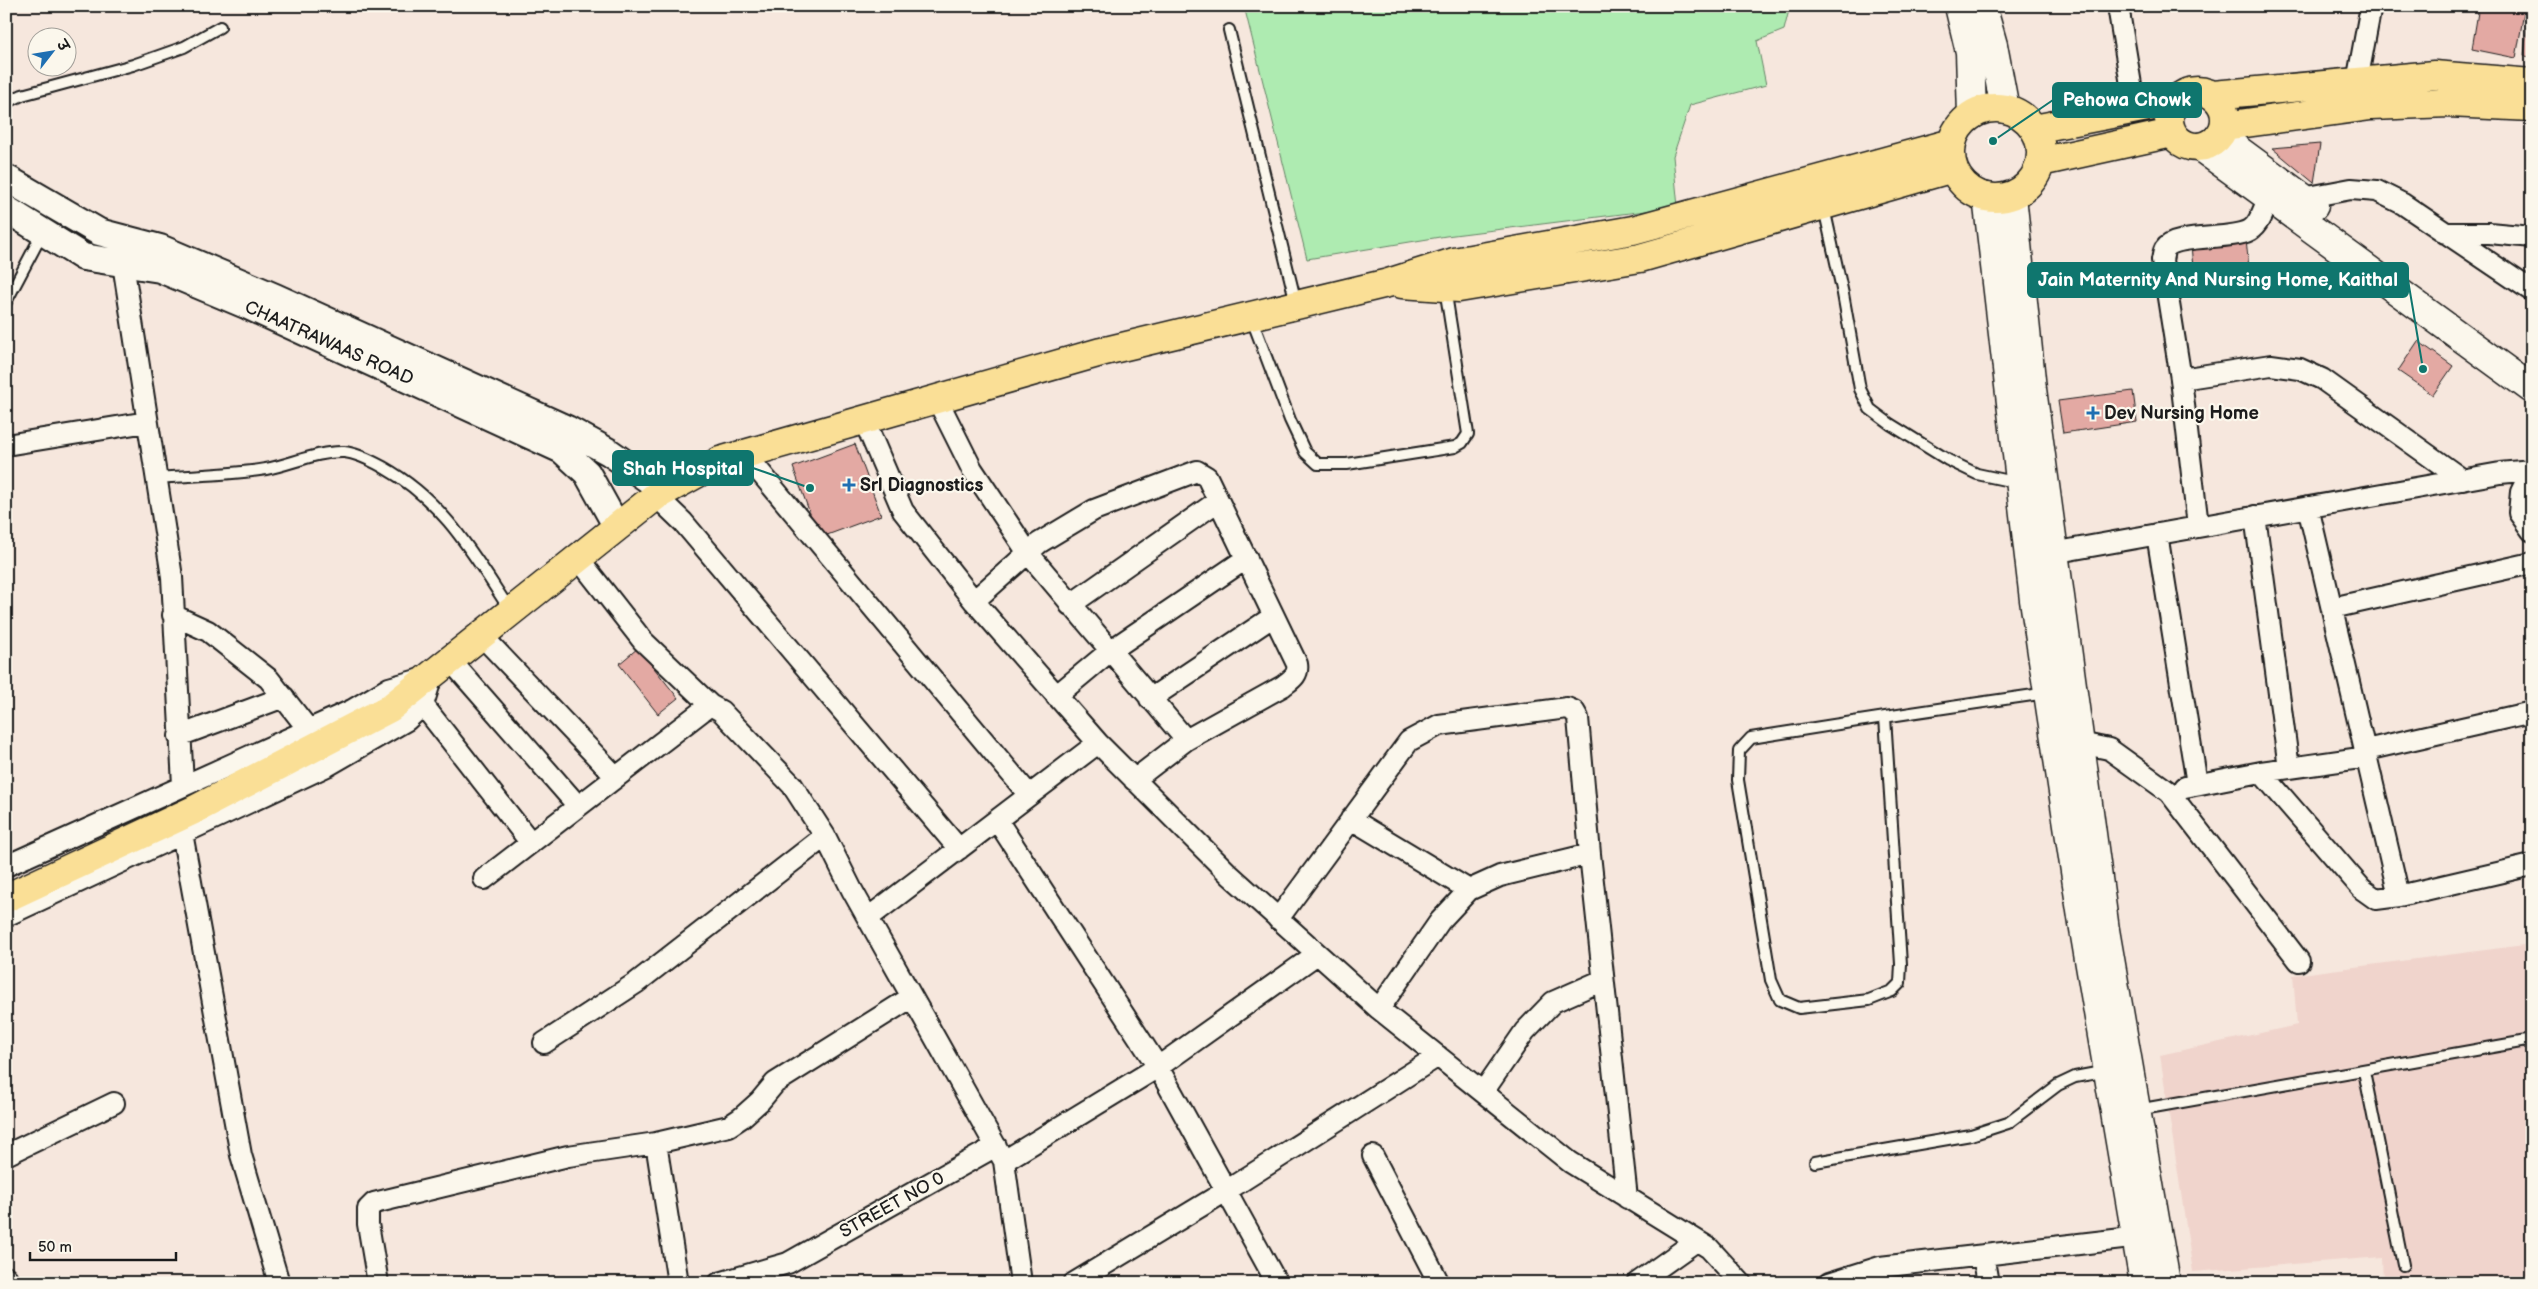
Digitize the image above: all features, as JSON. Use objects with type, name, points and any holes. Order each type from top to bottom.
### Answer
[{"type":"main road","points":[[1959,6],[1970,52],[1972,115]]},
{"type":"main road","points":[[1982,6],[1993,45],[2006,109]]},
{"type":"main road","points":[[2212,95],[2434,75],[2532,82]]},
{"type":"main road","points":[[2034,129],[2173,102],[2182,94],[2192,90],[2203,91],[2212,95],[2221,104],[2224,114],[2214,136]]},
{"type":"main road","points":[[2173,102],[2169,117],[2172,133],[2180,142],[2190,146],[2214,136],[2371,106],[2449,103],[2532,107]]},
{"type":"main road","points":[[1996,107],[2016,112],[2029,122],[2039,138],[2042,153],[2038,173],[2027,186],[1999,197],[1976,194],[1962,183],[1953,155],[1955,133],[1965,119],[1972,115],[1981,109],[1996,107]]},
{"type":"main road","points":[[2040,162],[2172,133]]},
{"type":"main road","points":[[2214,136],[2269,197],[2532,389]]},
{"type":"main road","points":[[2214,136],[2302,198],[2532,368]]},
{"type":"main road","points":[[1388,283],[1459,288],[1640,258],[1698,241],[1821,192],[1953,155]]},
{"type":"main road","points":[[6,898],[194,810],[390,708],[660,494],[720,461],[1101,352],[1388,283],[1454,262],[1633,230],[1690,214],[1821,192]]},
{"type":"main road","points":[[1999,197],[2020,483],[2041,554]]},
{"type":"main road","points":[[1999,197],[2032,389],[2041,554],[2060,692],[2083,924],[2108,1071],[2147,1237],[2166,1283]]},
{"type":"main road","points":[[1690,214],[1698,241]]},
{"type":"main road","points":[[2060,692],[2080,743],[2105,930],[2136,1110],[2147,1237],[2144,1283]]},
{"type":"street","points":[[2118,6],[2135,109]]},
{"type":"street","points":[[2357,82],[2371,6]]},
{"type":"street","points":[[6,178],[99,232],[160,248],[275,297],[567,429],[609,452],[660,494],[959,849]]},
{"type":"street","points":[[2302,198],[2351,189],[2377,192],[2403,204],[2532,291]]},
{"type":"street","points":[[2198,526],[2181,379],[2162,260],[2164,250],[2170,244],[2178,242],[2224,236],[2250,230],[2256,225],[2269,197]]},
{"type":"street","name":"CHAATRAWAAS ROAD","points":[[6,209],[83,257],[160,269],[222,295],[562,450],[588,473],[617,527]]},
{"type":"street","points":[[2445,233],[2488,232],[2532,237]]},
{"type":"street","points":[[119,237],[172,577],[178,736],[183,785]]},
{"type":"street","points":[[2181,379],[2271,365],[2300,369],[2322,380],[2463,480]]},
{"type":"street","points":[[937,399],[972,470],[1028,553],[1186,740]]},
{"type":"street","points":[[864,420],[902,511],[974,601],[1098,743],[1230,875],[1379,1009],[1570,1162],[1709,1248],[1741,1283]]},
{"type":"street","points":[[6,445],[148,422]]},
{"type":"street","points":[[745,454],[1030,795]]},
{"type":"street","points":[[974,601],[1039,543],[1094,510],[1197,470],[1206,478],[1298,664],[1298,670],[1294,678],[1186,740],[1134,780]]},
{"type":"street","points":[[2041,554],[2463,480],[2532,470]]},
{"type":"street","points":[[2532,470],[2521,492],[2519,513],[2532,531]]},
{"type":"street","points":[[1070,605],[1218,501]]},
{"type":"street","points":[[2308,507],[2399,896]]},
{"type":"street","points":[[2255,516],[2289,768]]},
{"type":"street","points":[[2157,534],[2197,784]]},
{"type":"street","points":[[578,558],[643,641],[710,705],[721,711],[792,784],[825,836],[868,918],[1000,1153],[1021,1283]]},
{"type":"street","points":[[1056,696],[1110,651],[1247,558]]},
{"type":"street","points":[[2332,608],[2532,563]]},
{"type":"street","points":[[173,615],[208,631],[269,679],[308,729]]},
{"type":"street","points":[[1150,699],[1274,616]]},
{"type":"street","points":[[482,636],[616,777]]},
{"type":"street","points":[[6,916],[327,766],[407,720],[423,705],[442,668]]},
{"type":"street","points":[[6,866],[352,710],[389,688],[442,668]]},
{"type":"street","points":[[442,668],[578,806]]},
{"type":"street","points":[[178,736],[284,698]]},
{"type":"street","points":[[423,705],[531,843]]},
{"type":"street","points":[[484,878],[710,705]]},
{"type":"street","points":[[1278,919],[1409,740],[1439,725],[1571,709],[1578,718],[1590,854],[1627,1198]]},
{"type":"street","points":[[2169,792],[2197,784],[2366,754],[2532,712]]},
{"type":"street","points":[[868,918],[1098,743]]},
{"type":"street","points":[[2080,743],[2109,749],[2169,792],[2299,961]]},
{"type":"street","points":[[2261,772],[2369,896],[2376,899],[2399,896],[2532,866]]},
{"type":"street","points":[[1351,819],[1469,890]]},
{"type":"street","points":[[997,820],[1158,1067],[1277,1283]]},
{"type":"street","points":[[182,833],[242,1155],[279,1283]]},
{"type":"street","points":[[544,1044],[636,983],[825,836]]},
{"type":"street","points":[[1379,1009],[1440,921],[1469,890],[1500,876],[1590,854]]},
{"type":"street","name":"STREET NO 0","points":[[719,1283],[788,1263],[1000,1153],[1158,1067],[1317,954]]},
{"type":"street","points":[[1483,1092],[1525,1031],[1553,1002],[1604,980]]},
{"type":"street","points":[[378,1283],[368,1224],[368,1209],[374,1203],[568,1156],[656,1143],[729,1126],[748,1112],[775,1083],[912,997]]},
{"type":"street","points":[[1074,1283],[1226,1191],[1438,1056]]},
{"type":"street","points":[[6,1155],[114,1103]]},
{"type":"street","points":[[656,1143],[678,1283]]},
{"type":"street","points":[[1373,1156],[1439,1283]]},
{"type":"street","points":[[1830,1283],[1880,1267],[2147,1237]]},
{"type":"street","points":[[1637,1283],[1696,1241]]},
{"type":"street","points":[[1983,1256],[1988,1283]]},
{"type":"street","points":[[6,1277],[10,1283]]},
{"type":"lane","points":[[6,103],[22,95],[150,59],[184,47],[220,27]]},
{"type":"lane","points":[[1230,30],[1296,305]]},
{"type":"lane","points":[[1821,192],[1843,294],[1860,389],[1870,408],[1890,424],[1948,460],[1978,474],[2020,483]]},
{"type":"lane","points":[[6,302],[43,232]]},
{"type":"lane","points":[[1250,316],[1290,420],[1305,452],[1318,464],[1347,464],[1455,447],[1462,443],[1468,434],[1445,287]]},
{"type":"lane","points":[[156,478],[266,469],[329,453],[346,452],[371,460],[415,486],[435,505],[460,534],[512,612]]},
{"type":"lane","points":[[1885,717],[1901,964],[1900,983],[1892,991],[1868,1000],[1799,1008],[1780,1000],[1771,980],[1738,780],[1739,751],[1751,738],[1885,717],[2060,692]]},
{"type":"lane","points":[[2136,1110],[2532,1040]]},
{"type":"lane","points":[[1815,1162],[1971,1135],[2008,1123],[2058,1085],[2075,1077],[2108,1071]]},
{"type":"lane","points":[[2364,1071],[2402,1265]]},
{"type":"shaded area","points":[[2532,944],[2532,1277],[2498,1283],[2383,1283],[2382,1257],[2193,1272],[2160,1055],[2297,1025],[2293,975]]},
{"type":"green space","points":[[1244,6],[1790,6],[1784,30],[1757,41],[1766,85],[1690,105],[1673,156],[1678,207],[1446,236],[1307,259]]},
{"type":"building","points":[[2479,6],[2525,6],[2516,58],[2472,49]]},
{"type":"building","points":[[2529,6],[2532,6],[2532,57],[2524,56]]},
{"type":"building","points":[[2320,144],[2314,183],[2272,148]]},
{"type":"building","points":[[2246,239],[2251,288],[2195,293],[2191,244]]},
{"type":"building","points":[[2418,341],[2453,366],[2433,395],[2398,371]]},
{"type":"building","points":[[2133,391],[2137,422],[2063,433],[2058,401]]},
{"type":"building","points":[[855,444],[881,515],[819,538],[793,467]]},
{"type":"building","points":[[638,648],[678,698],[658,714],[619,664]]},
{"type":"place","name":"Pehowa Chowk","points":[[1993,141]]},
{"type":"place","name":"Jain Maternity And Nursing Home, Kaithal","points":[[2423,369]]},
{"type":"place","name":"Dev Nursing Home","points":[[2093,413]]},
{"type":"place","name":"Srl Diagnostics","points":[[849,485]]},
{"type":"place","name":"Shah Hospital","points":[[810,488]]}]
